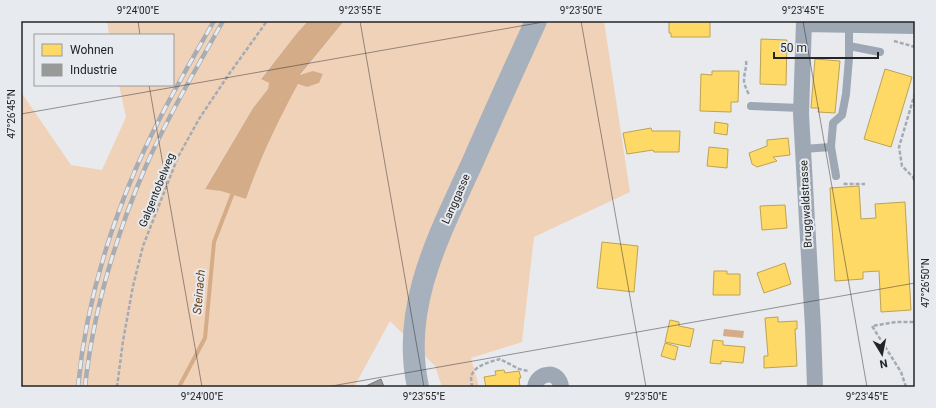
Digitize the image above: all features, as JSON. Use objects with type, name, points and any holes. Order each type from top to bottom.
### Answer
[{"type":"main road","name":"Langgasse","points":[[418,387],[415,372],[414,340],[417,302],[428,264],[445,222],[536,21]]},
{"type":"street","points":[[804,22],[915,26]]},
{"type":"street","name":"Bruggwaldstrasse","points":[[804,22],[801,108],[815,387]]},
{"type":"street","points":[[537,382],[543,375],[552,375],[559,380],[561,387]]},
{"type":"lane","points":[[836,176],[831,147],[833,123],[842,115],[846,94],[850,24]]},
{"type":"lane","points":[[849,46],[880,52]]},
{"type":"lane","points":[[751,106],[801,108]]},
{"type":"lane","points":[[803,149],[831,147]]},
{"type":"path","name":"Galgentobelweg","points":[[117,387],[124,334],[133,286],[143,246],[178,157],[199,119],[267,21]]},
{"type":"path","points":[[746,60],[747,65],[744,80],[750,95]]},
{"type":"path","points":[[915,93],[899,147],[902,166],[914,178],[915,182]]},
{"type":"path","points":[[836,176],[845,184],[865,184]]},
{"type":"path","points":[[906,387],[901,372],[872,326],[896,322],[915,322]]},
{"type":"path","points":[[472,387],[471,377],[476,369],[500,359],[519,369],[534,373],[537,382]]},
{"type":"shaded area","points":[[107,21],[308,21],[261,78],[269,83],[268,89],[253,108],[205,188],[221,191],[246,199],[269,140],[298,84],[307,87],[319,83],[323,74],[300,76],[344,21],[604,21],[630,192],[534,237],[522,342],[471,358],[479,387],[442,387],[435,366],[390,321],[354,387],[21,387],[21,92],[71,165],[102,170],[126,117],[119,86],[174,86],[174,34],[109,34]]},
{"type":"shaded area","points":[[308,21],[344,21],[300,75],[313,71],[323,74],[319,83],[307,87],[298,84],[269,141],[246,199],[221,191],[205,189],[253,108],[268,89],[269,83],[261,79]]},
{"type":"shaded area","points":[[724,329],[744,331],[743,338],[723,336]]},
{"type":"building: Wohnen","points":[[669,21],[710,21],[710,37],[671,37],[671,33],[669,33]]},
{"type":"building: Wohnen","points":[[761,39],[787,40],[786,85],[760,84]]},
{"type":"building: Wohnen","points":[[815,59],[840,61],[835,113],[818,112],[819,108],[811,108]]},
{"type":"building: Wohnen","points":[[885,69],[912,77],[891,147],[864,139]]},
{"type":"building: Wohnen","points":[[712,71],[739,71],[738,102],[731,102],[731,112],[700,111],[701,74],[712,75]]},
{"type":"building: Wohnen","points":[[715,122],[728,124],[727,135],[714,133]]},
{"type":"building: Wohnen","points":[[651,128],[652,131],[680,131],[679,152],[654,152],[653,150],[627,154],[623,133]]},
{"type":"building: Wohnen","points":[[788,138],[790,155],[773,157],[777,161],[757,167],[752,164],[749,153],[767,146],[767,140]]},
{"type":"building: Wohnen","points":[[709,147],[728,149],[727,168],[707,166]]},
{"type":"building: Wohnen","points":[[859,186],[861,219],[876,218],[875,204],[905,202],[911,310],[881,312],[879,271],[863,272],[863,279],[835,281],[830,188]]},
{"type":"building: Wohnen","points":[[785,205],[787,228],[762,230],[760,206]]},
{"type":"building: Wohnen","points":[[602,242],[638,246],[634,292],[597,288]]},
{"type":"building: Wohnen","points":[[785,263],[791,284],[764,293],[757,273]]},
{"type":"building: Wohnen","points":[[714,271],[727,271],[727,274],[740,274],[740,295],[713,295]]},
{"type":"building: Wohnen","points":[[778,317],[778,322],[797,321],[797,329],[795,329],[797,366],[764,368],[764,356],[768,356],[765,318]]},
{"type":"building: Wohnen","points":[[670,320],[679,322],[679,326],[694,329],[690,347],[665,342]]},
{"type":"building: Wohnen","points":[[713,340],[723,341],[723,345],[745,347],[743,363],[721,361],[721,364],[710,363]]},
{"type":"building: Wohnen","points":[[665,343],[678,347],[675,360],[661,356]]},
{"type":"building: Wohnen","points":[[504,370],[505,373],[519,371],[521,378],[519,378],[520,387],[486,387],[484,377],[496,375],[495,371]]},
{"type":"building: Industrie","points":[[381,379],[384,387],[366,386]]},
{"type":"waterway","name":"Steinach","points":[[179,387],[205,338],[214,242],[234,190]]},
{"type":"railway","points":[[78,387],[81,359],[92,302],[107,246],[126,192],[137,166],[174,92],[214,21]]},
{"type":"railway","points":[[85,387],[100,303],[115,248],[134,194],[145,168],[182,94],[223,21]]}]
